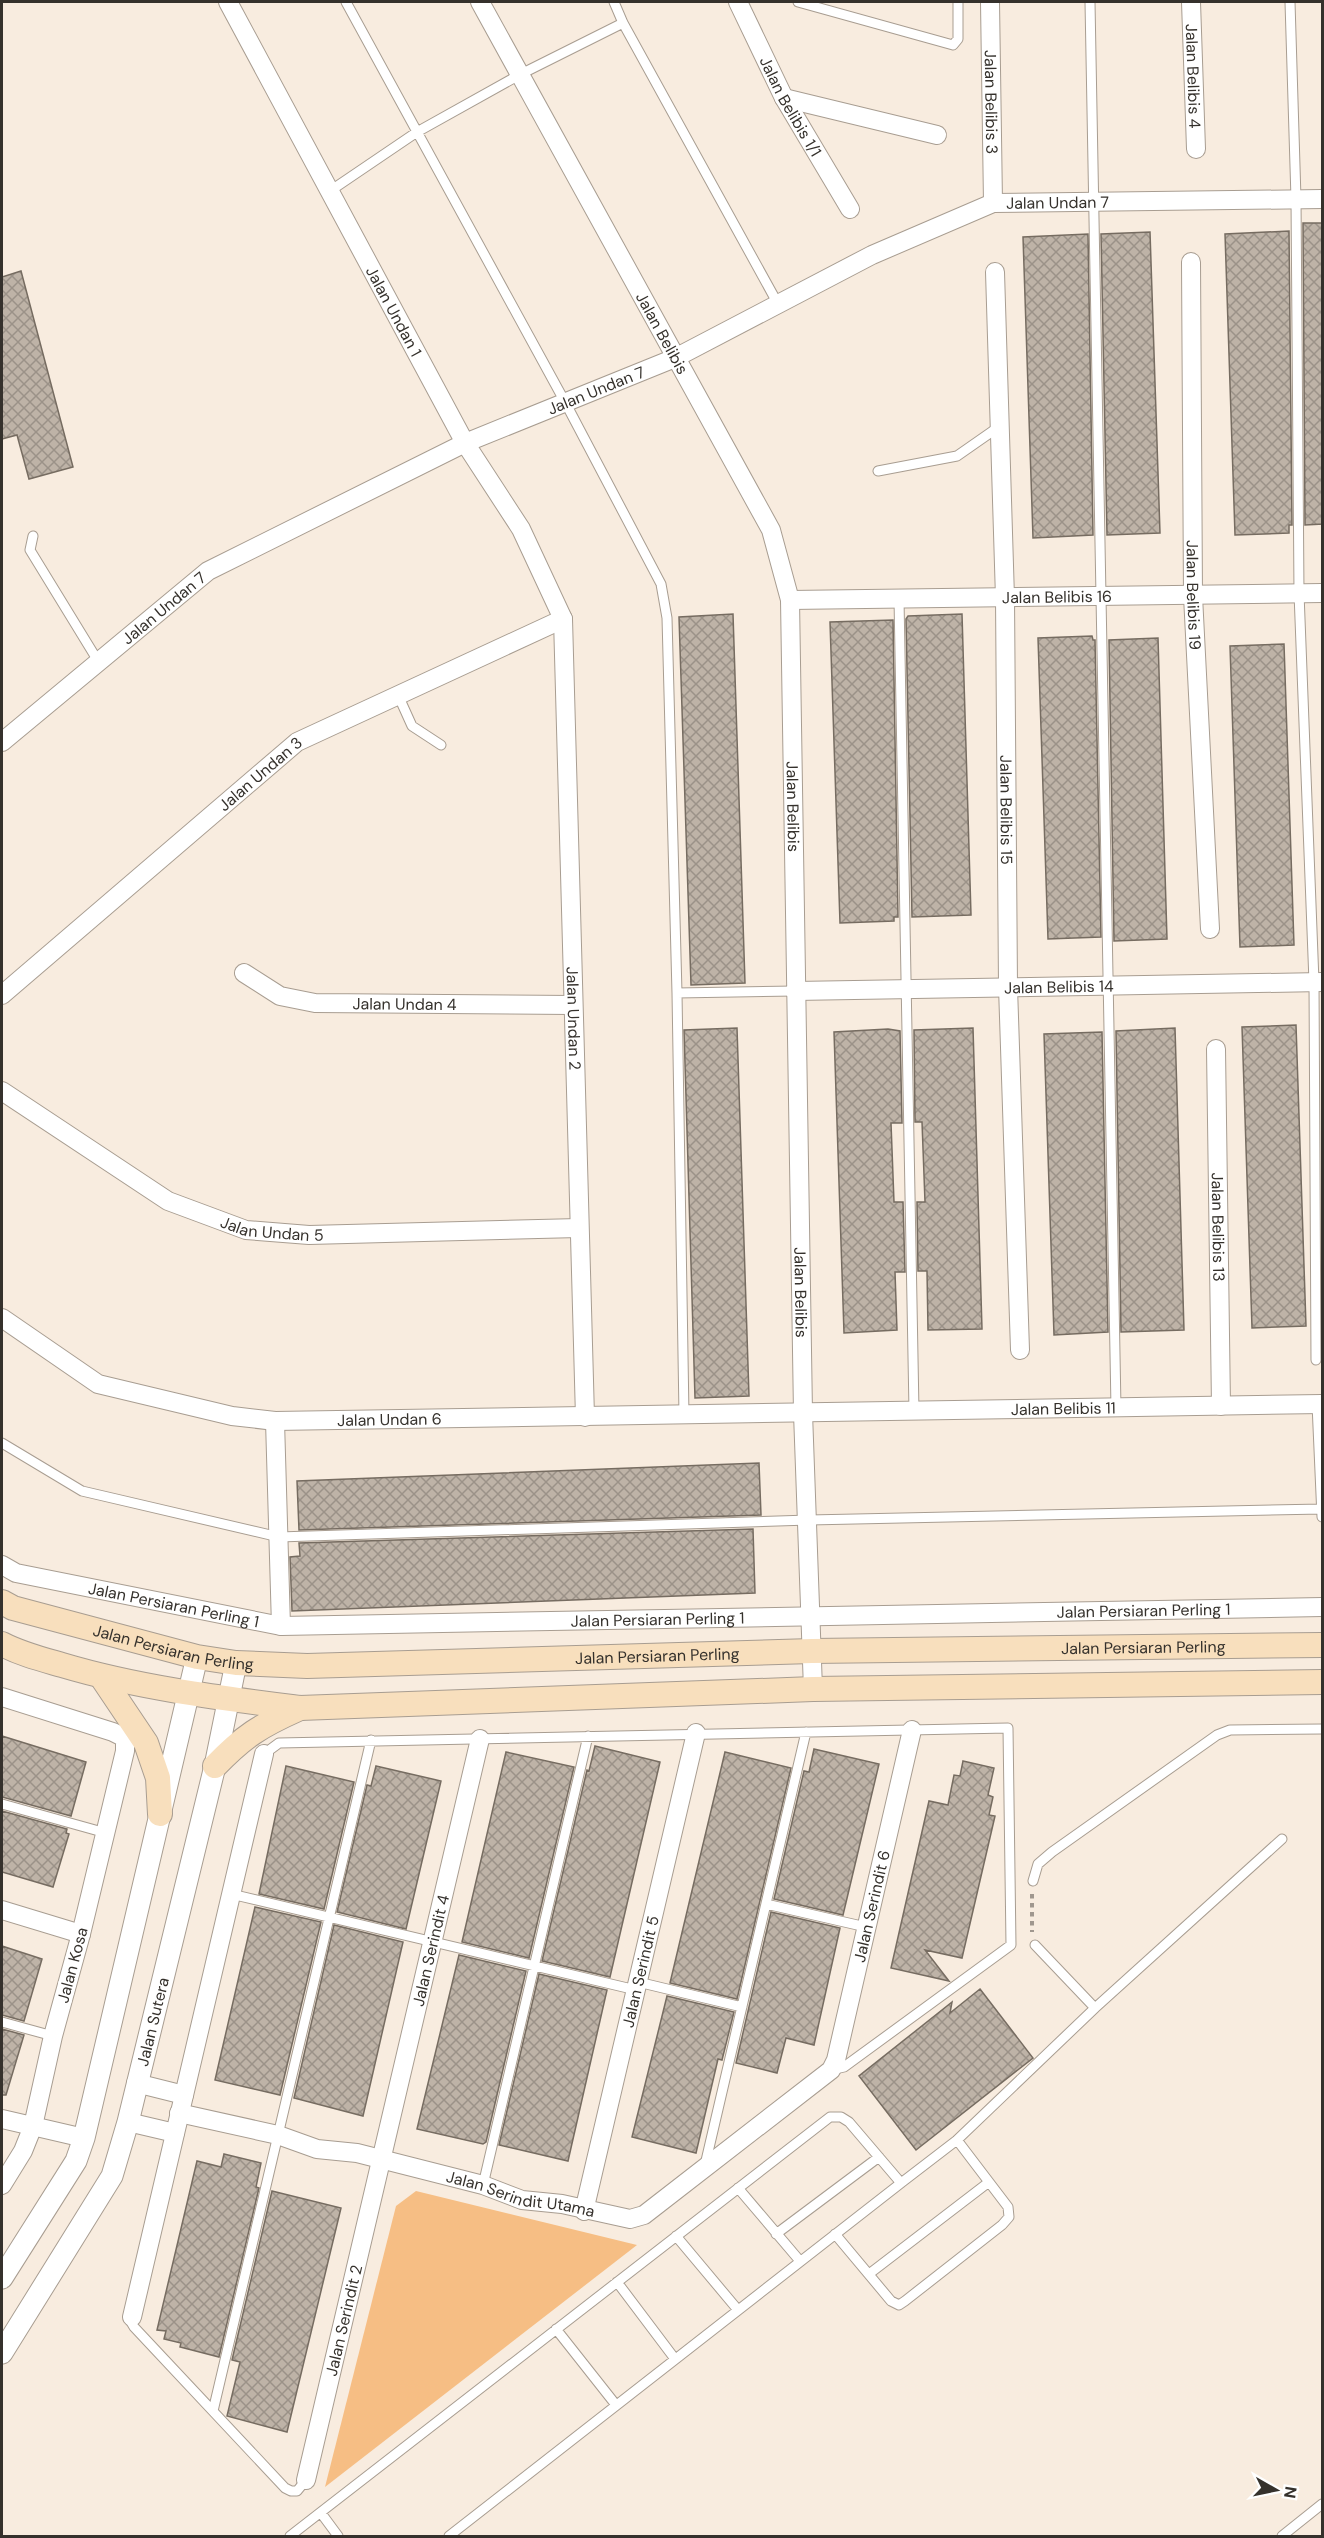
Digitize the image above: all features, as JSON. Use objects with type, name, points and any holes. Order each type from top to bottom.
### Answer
[{"type":"main road","name":"Jalan Persiaran Perling","points":[[2,1602],[13,1608],[197,1657],[236,1663],[307,1666],[812,1651],[1323,1645]]},
{"type":"main road","points":[[2,1644],[15,1651],[101,1676],[228,1699],[300,1708],[813,1689],[1323,1682]]},
{"type":"main road","points":[[101,1676],[146,1743],[158,1778],[160,1814]]},
{"type":"main road","points":[[215,1766],[235,1745],[261,1725],[300,1708]]},
{"type":"street","name":"Jalan Undan 1","points":[[228,2],[465,443],[521,529],[563,619]]},
{"type":"street","name":"Jalan Belibis","points":[[480,2],[771,530],[790,600],[803,1413],[809,1520],[809,1617],[813,1689]]},
{"type":"street","name":"Jalan Belibis 1/1","points":[[738,2],[784,98],[850,209]]},
{"type":"street","name":"Jalan Belibis 3","points":[[990,2],[993,203]]},
{"type":"street","name":"Jalan Belibis 4","points":[[1191,2],[1196,149]]},
{"type":"street","points":[[784,98],[937,135]]},
{"type":"street","name":"Jalan Undan 7","points":[[2,742],[208,571],[465,443],[675,358],[872,255],[993,203],[1323,199]]},
{"type":"street","name":"Jalan Belibis 19","points":[[1191,262],[1193,596],[1210,929]]},
{"type":"street","name":"Jalan Belibis 15","points":[[995,272],[1005,598],[1008,987],[1020,1350]]},
{"type":"street","name":"Jalan Belibis 16","points":[[790,600],[1323,593]]},
{"type":"street","name":"Jalan Undan 3","points":[[4,988],[297,742],[563,619]]},
{"type":"street","name":"Jalan Undan 2","points":[[563,619],[585,1417]]},
{"type":"street","name":"Jalan Undan 4","points":[[244,973],[280,996],[315,1003],[573,1005]]},
{"type":"street","name":"Jalan Belibis 14","points":[[795,992],[1318,982]]},
{"type":"street","name":"Jalan Belibis 13","points":[[1216,1049],[1221,1406]]},
{"type":"street","name":"Jalan Undan 5","points":[[2,1091],[168,1201],[246,1230],[309,1235],[579,1228]]},
{"type":"street","name":"Jalan Undan 6","points":[[2,1318],[98,1384],[232,1416],[275,1421],[803,1413]]},
{"type":"street","name":"Jalan Belibis 11","points":[[803,1413],[1320,1404]]},
{"type":"street","points":[[275,1421],[281,1626]]},
{"type":"street","name":"Jalan Persiaran Perling 1","points":[[2,1564],[16,1573],[281,1626],[1323,1607]]},
{"type":"street","points":[[2,2278],[76,2161],[84,2138],[197,1657]]},
{"type":"street","name":"Jalan Sutera","points":[[2,2353],[112,2176],[128,2122],[215,1766],[236,1663]]},
{"type":"street","name":"Jalan Kosa","points":[[2,1698],[113,1732],[125,1738],[125,1751],[106,1833],[53,2036],[33,2126],[23,2151],[2,2185]]},
{"type":"street","name":"Jalan Serindit 6","points":[[826,2074],[836,2060],[912,1730]]},
{"type":"street","name":"Jalan Serindit 5","points":[[584,2211],[696,1733]]},
{"type":"street","name":"Jalan Serindit 4","points":[[381,2160],[480,1739]]},
{"type":"street","points":[[132,2317],[264,1754]]},
{"type":"street","points":[[2,1910],[81,1934]]},
{"type":"street","name":"Jalan Serindit Utama","points":[[179,2113],[278,2135],[317,2149],[357,2153],[483,2185],[522,2200],[561,2204],[584,2211],[630,2219],[644,2215],[826,2074]]},
{"type":"street","points":[[136,2083],[184,2094]]},
{"type":"street","points":[[2,2119],[84,2138]]},
{"type":"street","points":[[128,2122],[175,2133]]},
{"type":"street","name":"Jalan Serindit 2","points":[[306,2480],[381,2160]]},
{"type":"lane","points":[[346,2],[662,584],[667,618],[677,993],[684,1415]]},
{"type":"lane","points":[[614,2],[623,23],[778,304]]},
{"type":"lane","points":[[798,2],[953,45],[958,39],[958,2]]},
{"type":"lane","points":[[1090,2],[1116,1408]]},
{"type":"lane","points":[[1290,2],[1296,199],[1299,593],[1318,982],[1316,1360]]},
{"type":"lane","points":[[330,191],[417,132],[521,74],[623,23]]},
{"type":"lane","points":[[879,471],[957,456],[1000,426]]},
{"type":"lane","points":[[33,536],[30,550],[98,661]]},
{"type":"lane","points":[[900,599],[914,1412]]},
{"type":"lane","points":[[398,695],[412,726],[441,745]]},
{"type":"lane","points":[[677,993],[795,992]]},
{"type":"lane","points":[[1320,1404],[1323,1517]]},
{"type":"lane","points":[[2,1443],[82,1491],[279,1537],[809,1520],[1322,1509]]},
{"type":"lane","points":[[264,1754],[279,1743],[1008,1728],[1011,1945],[844,2067],[826,2074]]},
{"type":"lane","points":[[1033,1881],[1038,1864],[1052,1852],[1217,1735],[1230,1730],[1323,1730]]},
{"type":"lane","points":[[705,2167],[806,1732]]},
{"type":"lane","points":[[483,2185],[588,1736]]},
{"type":"lane","points":[[213,2411],[371,1740]]},
{"type":"lane","points":[[2,1804],[106,1833]]},
{"type":"lane","points":[[449,2536],[957,2140],[1095,2008],[1282,1839]]},
{"type":"lane","points":[[231,1894],[534,1966],[742,2007]]},
{"type":"lane","points":[[766,1904],[866,1927]]},
{"type":"lane","points":[[1035,1945],[1095,2008]]},
{"type":"lane","points":[[2,2022],[53,2036]]},
{"type":"lane","points":[[290,2536],[830,2117],[841,2117],[849,2122],[901,2183]]},
{"type":"lane","points":[[835,2234],[891,2301],[898,2305],[905,2301],[1002,2225],[1009,2217],[1008,2207],[957,2140]]},
{"type":"lane","points":[[776,2234],[879,2157]]},
{"type":"lane","points":[[869,2274],[989,2182]]},
{"type":"lane","points":[[738,2188],[800,2261]]},
{"type":"lane","points":[[676,2236],[738,2310]]},
{"type":"lane","points":[[617,2282],[675,2359]]},
{"type":"lane","points":[[132,2317],[130,2322],[134,2327],[285,2488],[291,2492],[297,2491],[306,2480]]},
{"type":"lane","points":[[556,2329],[616,2405]]},
{"type":"lane","points":[[1282,2536],[1323,2504]]},
{"type":"lane","points":[[321,2513],[338,2536]]},
{"type":"path","points":[[1033,1881],[1031,1925],[1035,1945]]},
{"type":"shaded area","points":[[416,2191],[637,2245],[325,2487],[396,2206]]},
{"type":"building","points":[[1303,223],[1323,223],[1323,524],[1305,525]]},
{"type":"building","points":[[1289,231],[1292,525],[1289,525],[1289,533],[1235,535],[1225,234]]},
{"type":"building","points":[[1150,232],[1160,533],[1107,535],[1101,234]]},
{"type":"building","points":[[1088,234],[1093,535],[1033,538],[1023,237]]},
{"type":"building","points":[[21,271],[73,467],[29,479],[17,435],[2,439],[2,277]]},
{"type":"building","points":[[733,614],[745,983],[691,985],[679,617]]},
{"type":"building","points":[[962,614],[971,915],[912,917],[906,619],[908,616]]},
{"type":"building","points":[[893,620],[898,917],[894,917],[894,921],[840,923],[830,622]]},
{"type":"building","points":[[1092,636],[1095,640],[1101,937],[1048,939],[1038,638]]},
{"type":"building","points":[[1158,638],[1167,939],[1114,941],[1109,640]]},
{"type":"building","points":[[1284,644],[1294,945],[1240,947],[1230,646]]},
{"type":"building","points":[[1296,1025],[1306,1326],[1252,1328],[1242,1027]]},
{"type":"building","points":[[737,1028],[749,1396],[695,1398],[684,1030]]},
{"type":"building","points":[[973,1028],[982,1329],[928,1330],[927,1271],[918,1271],[917,1202],[925,1202],[922,1122],[915,1122],[914,1030]]},
{"type":"building","points":[[1175,1028],[1184,1330],[1121,1332],[1116,1031]]},
{"type":"building","points":[[888,1029],[900,1031],[902,1123],[891,1123],[894,1202],[903,1202],[905,1272],[895,1272],[897,1330],[844,1333],[834,1032]]},
{"type":"building","points":[[1102,1032],[1108,1332],[1054,1335],[1044,1034]]},
{"type":"building","points":[[759,1463],[761,1515],[299,1530],[297,1481]]},
{"type":"building","points":[[753,1529],[755,1593],[292,1611],[290,1557],[300,1556],[299,1543]]},
{"type":"building","points":[[2,1736],[86,1762],[71,1816],[2,1797]]},
{"type":"building","points":[[595,1746],[660,1762],[610,1977],[542,1961],[587,1770],[589,1771]]},
{"type":"building","points":[[814,1749],[879,1764],[843,1915],[774,1899],[804,1771],[809,1772]]},
{"type":"building","points":[[506,1752],[574,1767],[529,1958],[462,1942]]},
{"type":"building","points":[[725,1752],[791,1768],[737,1999],[670,1983]]},
{"type":"building","points":[[963,1761],[994,1768],[988,1795],[993,1797],[989,1815],[995,1816],[962,1958],[925,1950],[949,1981],[891,1968],[929,1801],[948,1805],[954,1775],[960,1776]]},
{"type":"building","points":[[286,1766],[354,1782],[324,1909],[259,1894]]},
{"type":"building","points":[[376,1766],[441,1781],[406,1929],[337,1912],[367,1785],[371,1786]]},
{"type":"building","points":[[2,1811],[67,1829],[66,1833],[69,1834],[53,1887],[2,1872]]},
{"type":"building","points":[[255,1907],[321,1922],[280,2095],[215,2080]]},
{"type":"building","points":[[771,1912],[840,1928],[814,2045],[786,2038],[777,2073],[736,2063]]},
{"type":"building","points":[[334,1925],[403,1942],[363,2116],[294,2098]]},
{"type":"building","points":[[2,1946],[42,1959],[24,2021],[2,2015]]},
{"type":"building","points":[[459,1955],[526,1971],[486,2142],[483,2144],[417,2129]]},
{"type":"building","points":[[539,1974],[607,1990],[568,2161],[499,2145]]},
{"type":"building","points":[[980,1989],[1033,2058],[916,2150],[859,2076],[952,2002],[950,2013]]},
{"type":"building","points":[[667,1996],[734,2012],[722,2060],[718,2059],[696,2153],[632,2137]]},
{"type":"building","points":[[2,2029],[24,2035],[6,2095],[2,2095]]},
{"type":"building","points":[[224,2154],[261,2163],[256,2187],[259,2188],[219,2357],[180,2347],[181,2343],[164,2339],[166,2331],[157,2330],[197,2161],[221,2167]]},
{"type":"building","points":[[272,2191],[341,2208],[287,2432],[227,2416],[240,2362],[232,2360]]}]
